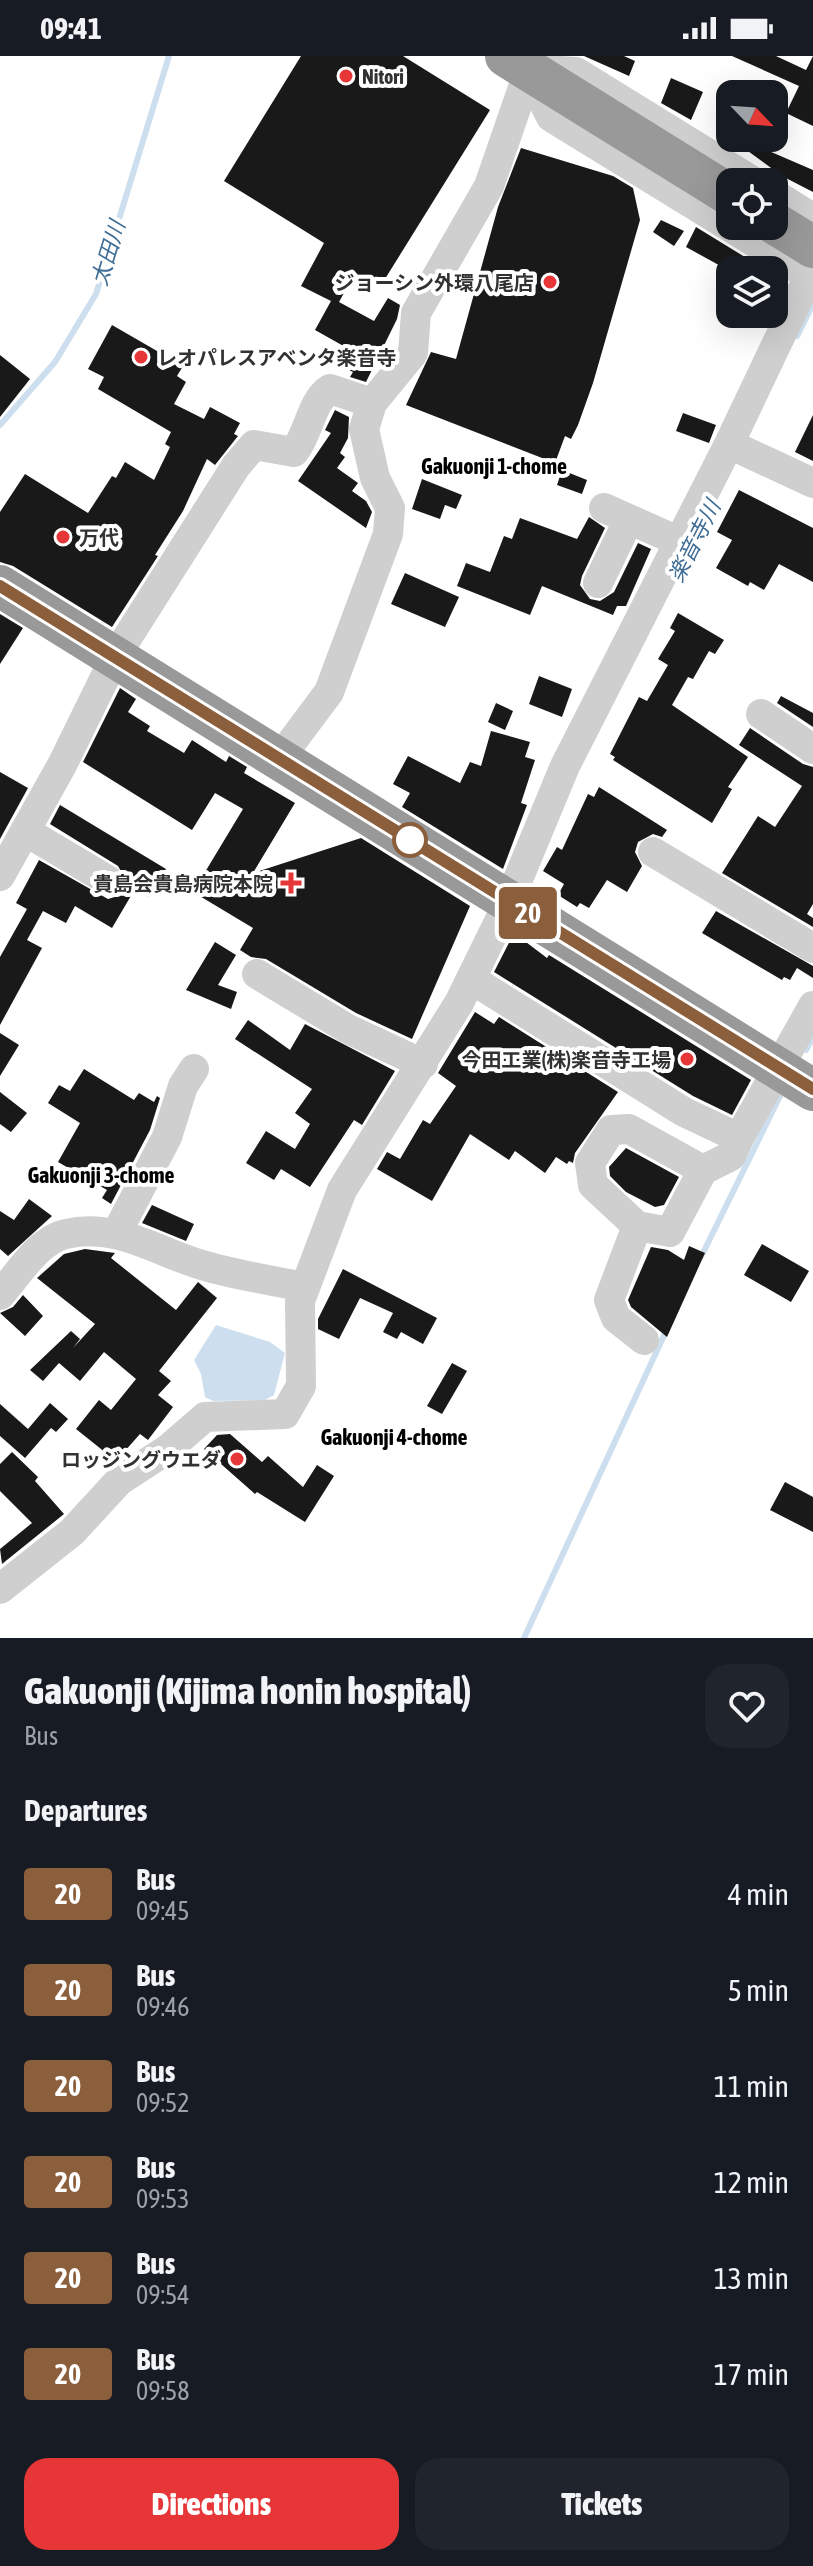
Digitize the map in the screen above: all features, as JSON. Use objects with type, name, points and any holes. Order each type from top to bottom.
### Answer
[{"type":"highway","points":[[522,60],[716,186]]},
{"type":"highway","points":[[788,239],[812,267]]},
{"type":"highway","points":[[0,586],[813,1090]]},
{"type":"street","points":[[522,60],[576,72],[731,168]]},
{"type":"street","points":[[0,1589],[72,1532],[119,1481],[168,1449],[205,1417],[285,1414],[301,1386],[300,1301],[342,1190],[423,1064],[471,979],[509,901],[565,766],[678,541],[739,448],[812,267],[551,117],[522,60]]},
{"type":"street","points":[[279,759],[329,692],[388,534],[390,508],[375,478],[364,429],[372,403],[413,353],[416,313],[489,186],[522,60]]},
{"type":"street","points":[[788,203],[813,218]]},
{"type":"street","points":[[0,876],[115,657],[236,466],[254,445],[294,452],[305,439],[321,394],[330,389],[372,403]]},
{"type":"street","points":[[739,448],[813,483]]},
{"type":"street","points":[[598,583],[616,514],[678,541]]},
{"type":"street","points":[[761,714],[813,749]]},
{"type":"street","points":[[25,831],[109,881]]},
{"type":"street","points":[[653,852],[813,948]]},
{"type":"street","points":[[257,974],[348,1029],[423,1064]]},
{"type":"street","points":[[471,979],[684,1112],[739,1138]]},
{"type":"street","points":[[703,1170],[629,1129],[611,1130],[590,1163],[593,1185],[637,1226],[670,1232],[703,1170],[731,1156],[813,1006]]},
{"type":"street","points":[[116,1234],[167,1137],[183,1086],[194,1069]]},
{"type":"street","points":[[637,1226],[609,1300],[616,1318],[644,1340]]},
{"type":"street","points":[[0,1295],[44,1245],[66,1234],[116,1234],[137,1238],[201,1265],[304,1287]]},
{"type":"water","points":[[216,1325],[270,1342],[285,1353],[274,1395],[265,1400],[213,1401],[205,1397],[201,1374],[194,1360]]},
{"type":"building","points":[[301,56],[403,56],[490,110],[380,287],[355,273],[339,302],[374,321],[388,298],[400,305],[397,319],[366,382],[350,377],[353,372],[338,365],[347,348],[315,330],[331,301],[301,286],[324,243],[224,181]]},
{"type":"building","points":[[584,56],[624,56],[635,61],[629,76]]},
{"type":"building","points":[[732,56],[776,56],[806,70],[813,56],[813,126],[788,114],[799,86]]},
{"type":"building","points":[[671,78],[703,92],[691,120],[661,103]]},
{"type":"building","name":"ジョーシン外環八尾店","points":[[521,148],[613,176],[633,188],[640,220],[593,383],[578,425],[571,439],[565,436],[555,463],[406,405],[431,352],[456,359],[498,207]]},
{"type":"building","points":[[749,152],[771,152],[813,170],[813,192],[788,179],[788,168],[771,168]]},
{"type":"building","points":[[661,220],[684,231],[674,246],[653,232]]},
{"type":"building","points":[[696,227],[743,256],[716,256],[716,264],[686,247]]},
{"type":"building","points":[[112,325],[183,366],[177,376],[186,382],[174,404],[204,419],[210,407],[240,423],[234,434],[238,436],[215,465],[207,459],[183,511],[155,555],[158,556],[112,627],[13,566],[0,562],[0,512],[25,474],[88,513],[125,462],[154,480],[170,447],[165,444],[171,432],[98,389],[104,377],[88,369]]},
{"type":"building","points":[[0,355],[30,379],[0,417]]},
{"type":"building","points":[[335,410],[349,417],[348,438],[340,453],[345,457],[337,468],[358,483],[352,491],[366,501],[372,512],[366,528],[298,481],[331,433],[325,430]]},
{"type":"building","points":[[683,413],[716,425],[709,443],[676,431]]},
{"type":"building","points":[[813,415],[813,461],[795,452]]},
{"type":"building","points":[[562,470],[587,480],[582,494],[557,485]]},
{"type":"building","points":[[422,479],[462,495],[456,509],[445,505],[440,519],[412,509]]},
{"type":"building","points":[[739,490],[813,528],[813,582],[779,564],[764,590],[750,582],[748,586],[716,568],[732,540],[717,532]]},
{"type":"building","points":[[589,517],[605,528],[580,585],[590,599],[600,601],[614,592],[638,543],[651,549],[626,606],[617,606],[613,615],[542,586],[530,615],[457,586],[466,563],[490,572],[504,536],[512,539],[520,518],[577,539]]},
{"type":"building","points":[[405,573],[459,597],[445,627],[391,604]]},
{"type":"building","points":[[678,613],[724,640],[715,654],[709,651],[693,679],[688,677],[672,705],[748,757],[728,787],[732,789],[712,823],[613,760],[615,757],[610,754],[639,697],[647,701],[668,665],[658,659],[675,631],[670,628]]},
{"type":"building","points":[[0,614],[23,628],[0,664]]},
{"type":"building","points":[[539,676],[572,689],[562,717],[529,704]]},
{"type":"building","points":[[120,688],[136,699],[128,712],[150,726],[147,731],[184,753],[192,740],[226,762],[229,756],[247,767],[244,773],[295,803],[253,873],[361,838],[470,906],[412,1039],[356,1013],[266,959],[251,957],[240,950],[253,928],[193,892],[243,809],[215,793],[192,830],[83,762]]},
{"type":"building","points":[[781,696],[813,713],[813,727],[777,703]]},
{"type":"building","points":[[496,703],[513,711],[505,730],[488,722]]},
{"type":"building","points":[[750,728],[803,764],[813,767],[813,904],[807,914],[813,918],[813,927],[722,873],[758,816],[775,827],[802,786],[739,745]]},
{"type":"building","points":[[491,731],[530,742],[525,757],[535,760],[521,803],[527,805],[503,869],[402,807],[410,793],[393,784],[408,756],[460,783],[470,762],[481,766]]},
{"type":"building","points":[[0,772],[28,788],[0,839]]},
{"type":"building","points":[[599,787],[667,830],[662,837],[653,834],[638,842],[635,852],[642,866],[627,892],[607,880],[589,908],[580,903],[577,907],[558,895],[564,884],[543,871],[557,847],[562,850],[588,794],[594,797]]},
{"type":"building","points":[[60,805],[166,869],[149,897],[135,889],[112,928],[75,906],[66,923],[43,911],[27,940],[42,948],[0,1025],[0,957],[27,909],[16,903],[39,860],[108,899],[118,896],[127,882],[118,866],[50,824]]},
{"type":"building","points":[[716,911],[813,966],[813,978],[797,968],[790,980],[784,977],[782,980],[702,933]]},
{"type":"building","points":[[514,933],[547,958],[549,955],[751,1080],[732,1115],[693,1096],[494,972]]},
{"type":"building","points":[[215,942],[236,955],[218,985],[237,992],[231,1009],[186,990]]},
{"type":"building","points":[[475,1012],[494,1024],[499,1017],[618,1092],[575,1153],[573,1163],[569,1161],[567,1164],[556,1157],[545,1173],[515,1151],[509,1160],[470,1134],[432,1201],[377,1169],[387,1152],[400,1159],[423,1120],[430,1124],[456,1086],[438,1073]]},
{"type":"building","points":[[248,1020],[290,1050],[305,1024],[395,1071],[362,1125],[354,1120],[310,1187],[281,1169],[274,1180],[246,1163],[266,1131],[295,1149],[310,1124],[295,1113],[312,1089],[235,1039]]},
{"type":"building","points":[[0,1033],[19,1045],[0,1076]]},
{"type":"building","points":[[84,1069],[134,1100],[139,1093],[154,1102],[157,1096],[160,1098],[150,1130],[111,1204],[102,1198],[107,1190],[58,1162],[80,1123],[48,1103],[59,1085],[70,1091]]},
{"type":"building","points":[[0,1092],[27,1113],[11,1132],[0,1124]]},
{"type":"building","points":[[626,1148],[679,1177],[664,1205],[655,1207],[626,1192],[610,1176],[609,1167]]},
{"type":"building","points":[[29,1199],[52,1216],[8,1256],[0,1249],[0,1211],[14,1220]]},
{"type":"building","points":[[152,1205],[194,1224],[186,1241],[142,1223]]},
{"type":"building","points":[[762,1244],[809,1271],[791,1302],[744,1275]]},
{"type":"building","points":[[689,1246],[705,1253],[667,1337],[631,1307],[628,1300],[651,1247],[668,1250],[684,1260]]},
{"type":"building","points":[[85,1249],[115,1253],[111,1258],[176,1310],[198,1282],[217,1298],[159,1371],[171,1381],[158,1395],[173,1407],[148,1440],[140,1434],[116,1461],[76,1429],[99,1400],[111,1410],[136,1379],[104,1352],[80,1381],[59,1363],[43,1381],[30,1370],[71,1331],[80,1339],[73,1348],[95,1324],[37,1278],[64,1254]]},
{"type":"building","points":[[343,1269],[437,1318],[423,1344],[401,1332],[397,1339],[383,1332],[393,1313],[360,1298],[339,1339],[318,1329],[318,1319]]},
{"type":"building","points":[[23,1295],[43,1316],[25,1336],[0,1313],[13,1307]]},
{"type":"building","points":[[452,1363],[467,1371],[442,1414],[427,1406]]},
{"type":"building","points":[[50,1403],[68,1419],[56,1432],[51,1428],[25,1458],[0,1436],[0,1404],[28,1429]]},
{"type":"building","points":[[230,1434],[262,1462],[268,1456],[303,1487],[317,1465],[334,1476],[305,1522],[257,1492],[255,1494],[204,1449],[217,1435]]},
{"type":"building","points":[[12,1452],[38,1477],[35,1481],[64,1514],[2,1564],[0,1549],[32,1523],[0,1491],[0,1464]]},
{"type":"building","points":[[785,1482],[813,1497],[813,1532],[770,1510]]},
{"type":"waterway","name":"太田川","points":[[0,425],[55,362],[96,294],[169,56]]},
{"type":"waterway","name":"楽音寺川","points":[[797,336],[813,304]]},
{"type":"waterway","points":[[806,1050],[813,1038]]},
{"type":"waterway","points":[[701,1257],[784,1088]]},
{"type":"waterway","points":[[524,1638],[667,1329]]},
{"type":"bus line","name":"20","points":[[0,586],[813,1089]]},
{"type":"place","name":"Nitori","points":[[346,76]]},
{"type":"place","name":"ジョーシン外環八尾店","points":[[550,282]]},
{"type":"place","name":"レオパレスアベンタ楽音寺","points":[[141,357]]},
{"type":"place","name":"万代","points":[[63,537]]},
{"type":"place","name":"貴島会貴島病院本院","points":[[291,883]]},
{"type":"place","name":"今田工業(株)楽音寺工場","points":[[687,1059]]},
{"type":"place","name":"ロッジングウエダ","points":[[237,1459]]},
{"type":"district","name":"Gakuonji 1-chome","points":[[494,466]]},
{"type":"district","name":"Gakuonji 3-chome","points":[[101,1175]]},
{"type":"district","name":"Gakuonji 4-chome","points":[[394,1437]]}]
